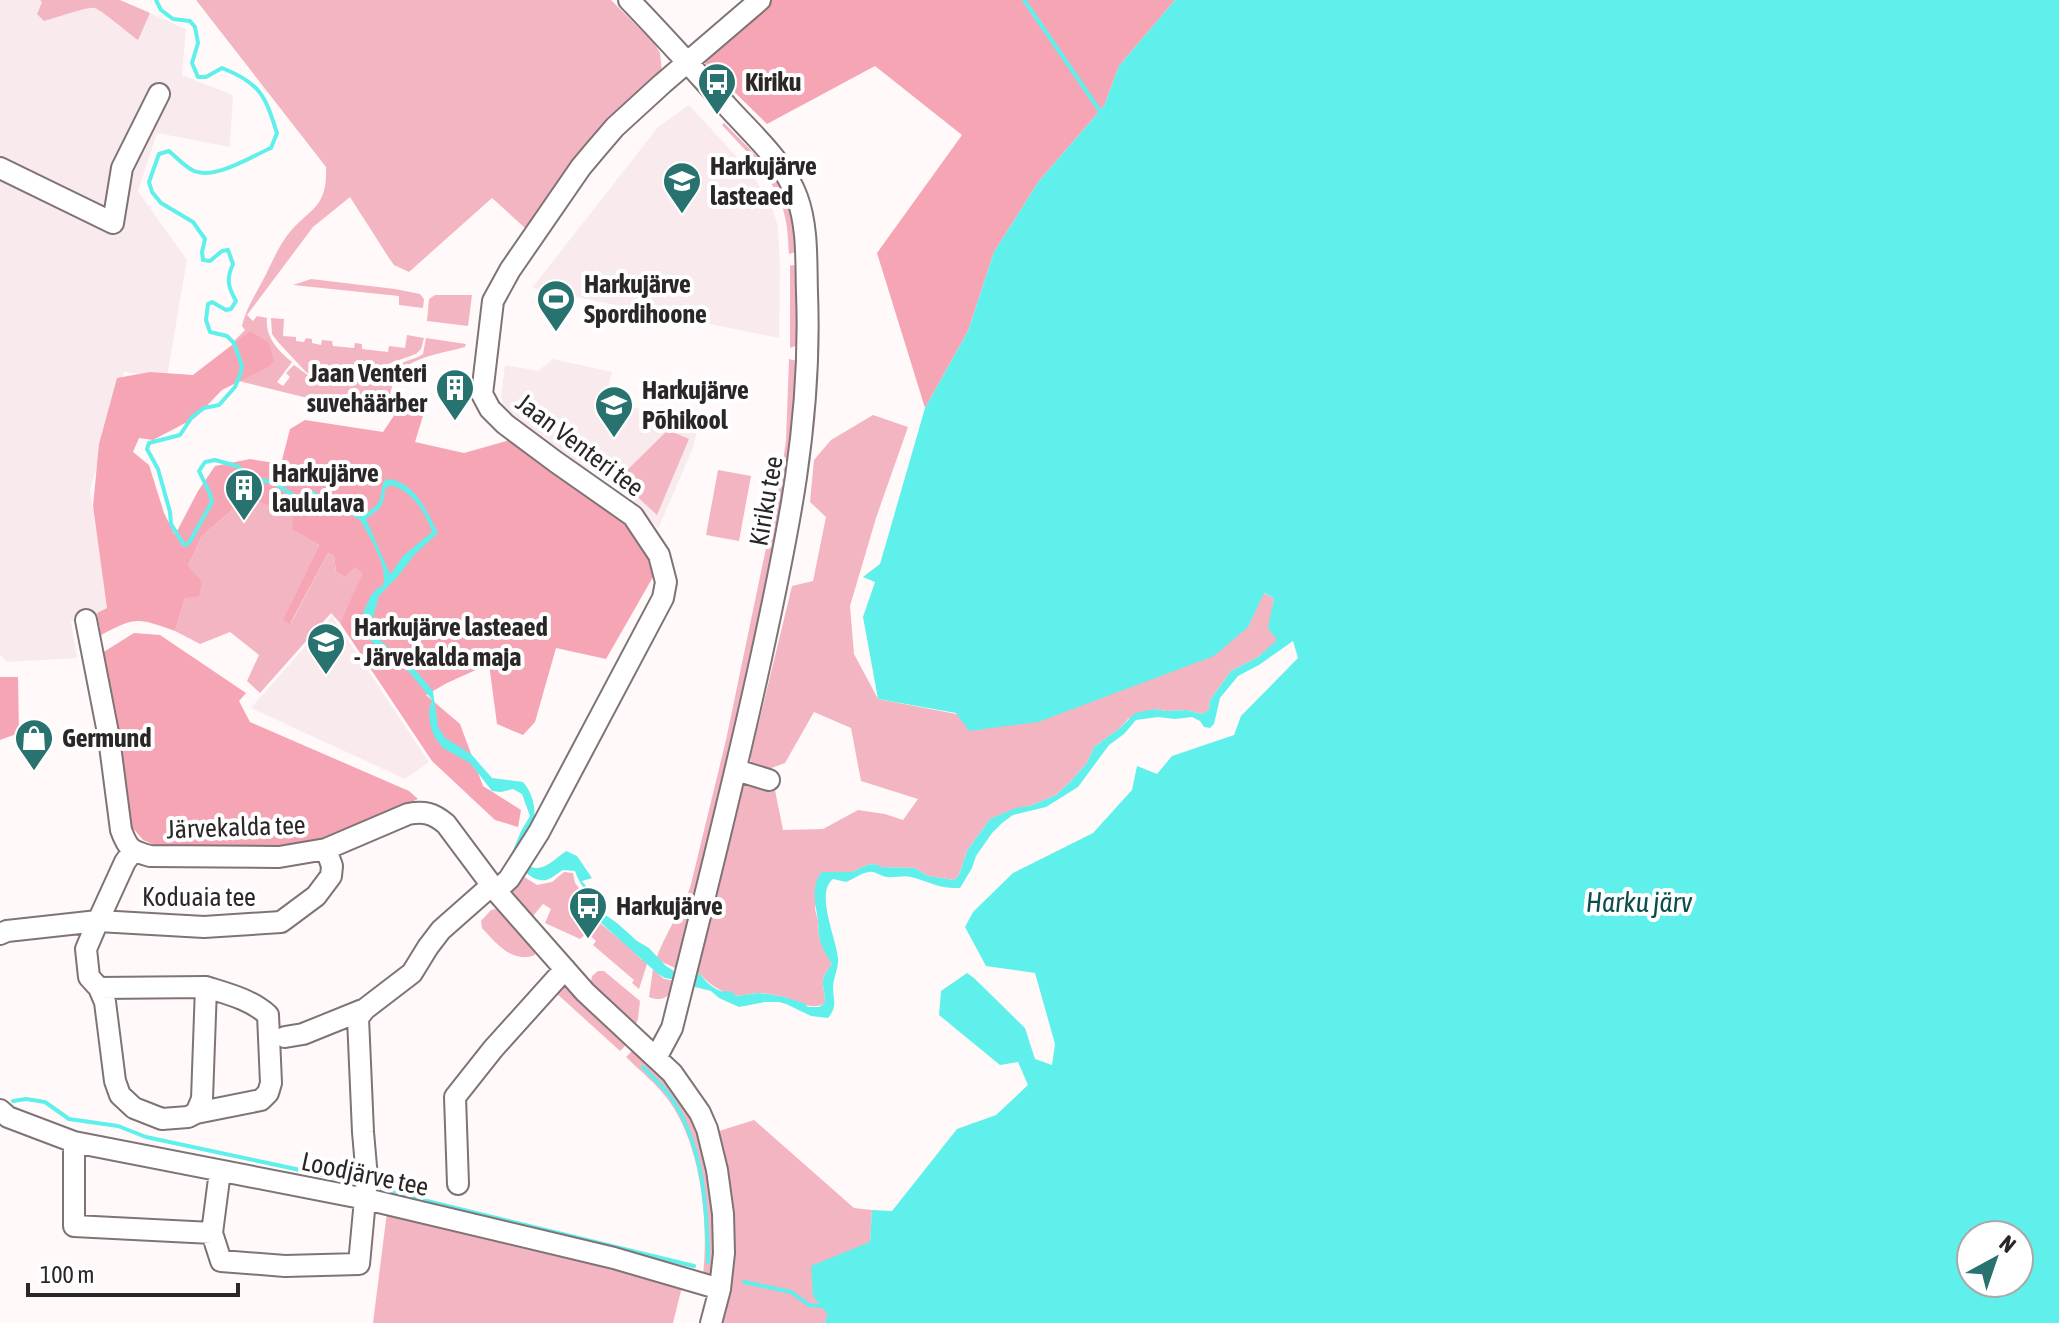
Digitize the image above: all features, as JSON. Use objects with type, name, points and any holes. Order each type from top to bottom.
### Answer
[{"type":"street","name":"Kiriku tee","points":[[629,0],[779,166],[797,197],[805,239],[809,349],[805,419],[787,540],[736,770],[672,1028],[656,1058]]},
{"type":"street","name":"Jaan Venteri tee","points":[[285,1037],[303,1034],[365,1009],[412,973],[441,930],[509,879],[546,819],[663,598],[666,582],[659,555],[633,516],[495,416],[482,394],[493,301],[532,237],[581,167],[615,127],[760,0]]},
{"type":"street","points":[[0,168],[113,223],[122,168],[159,94]]},
{"type":"street","name":"Järvekalda tee","points":[[86,620],[109,738],[121,830],[133,851],[150,856],[279,857],[326,849],[408,814],[420,811],[435,815],[446,824],[494,888],[585,992],[672,1073],[686,1090],[707,1129],[717,1170],[724,1253],[720,1289],[711,1323]]},
{"type":"street","points":[[736,770],[769,780]]},
{"type":"street","name":"Koduaia tee","points":[[133,851],[98,921],[204,927],[281,922],[316,896],[331,876],[332,866],[326,849]]},
{"type":"street","points":[[0,934],[98,921],[86,949],[89,977],[99,988],[105,1002],[115,1081],[120,1095],[134,1108],[162,1119],[188,1117],[261,1100],[268,1093],[271,1083],[268,1015],[260,1009],[238,997],[206,987],[99,988]]},
{"type":"street","points":[[458,1184],[455,1097],[493,1049],[565,969]]},
{"type":"street","points":[[196,1113],[202,1099],[206,987]]},
{"type":"street","points":[[220,1171],[212,1233],[221,1261],[285,1266],[359,1264],[366,1190],[358,1018],[365,1009]]},
{"type":"street","name":"Loodjärve tee","points":[[0,1110],[8,1117],[74,1142],[220,1171],[366,1190],[720,1289]]},
{"type":"street","points":[[74,1142],[74,1226],[212,1233]]},
{"type":"shaded area","points":[[0,0],[120,0],[186,29],[182,75],[233,95],[230,147],[157,133],[138,191],[187,260],[167,377],[124,372],[90,490],[110,618],[71,621],[77,658],[7,662],[0,655]]},
{"type":"shaded area","points":[[40,0],[120,0],[150,13],[138,40],[95,8],[44,21],[37,14]]},
{"type":"shaded area","points":[[196,0],[611,0],[654,43],[660,53],[662,72],[576,164],[525,228],[492,198],[409,272],[394,265],[350,197],[313,227],[247,315],[253,321],[257,316],[267,318],[268,331],[274,343],[292,362],[277,382],[283,386],[290,377],[286,373],[294,365],[313,379],[366,380],[423,354],[426,338],[466,344],[465,347],[429,356],[404,368],[395,379],[384,409],[372,414],[239,381],[242,378],[239,347],[234,341],[245,330],[242,326],[248,308],[281,245],[319,202],[326,182],[326,167]]},
{"type":"shaded area","points":[[771,0],[1175,0],[1119,66],[1104,106],[1039,181],[994,252],[968,331],[925,408],[877,253],[962,135],[875,66],[767,124],[705,63]]},
{"type":"shaded area","name":"Harkujärve lasteaed","points":[[689,105],[750,171],[771,205],[778,226],[779,338],[532,288],[658,127]]},
{"type":"shaded area","points":[[724,123],[765,166],[784,194],[790,210],[796,252],[789,254],[786,222],[776,191],[751,156],[722,125]]},
{"type":"shaded area","points":[[790,266],[798,266],[798,345],[790,348]]},
{"type":"shaded area","points":[[311,279],[420,294],[424,299],[423,308],[399,305],[399,296],[293,285]]},
{"type":"shaded area","points":[[435,295],[472,295],[468,326],[427,321],[429,299]]},
{"type":"shaded area","points":[[271,318],[284,319],[283,336],[296,337],[296,341],[304,342],[306,338],[312,339],[312,343],[321,345],[322,340],[332,341],[333,346],[354,348],[355,343],[362,344],[362,349],[388,352],[389,346],[405,348],[407,335],[424,338],[416,354],[388,364],[371,376],[335,374],[314,377],[272,334]]},
{"type":"shaded area","points":[[250,331],[269,343],[274,361],[222,390],[195,418],[153,440],[139,438],[133,452],[149,465],[164,513],[175,535],[215,466],[250,459],[281,464],[290,429],[305,420],[383,432],[401,405],[412,400],[425,409],[415,442],[464,453],[510,440],[618,515],[657,570],[606,659],[556,648],[535,722],[523,735],[497,724],[489,664],[426,695],[460,724],[483,786],[521,810],[518,827],[495,820],[432,761],[340,623],[363,573],[355,567],[345,577],[336,572],[334,556],[328,553],[290,624],[283,620],[319,545],[292,529],[293,514],[246,498],[202,536],[188,566],[202,582],[199,596],[185,598],[175,631],[138,621],[101,635],[97,613],[107,608],[93,506],[99,444],[117,378],[150,372],[193,375]]},
{"type":"shaded area","name":"Harkujärve Põhikool","points":[[553,359],[612,372],[605,401],[699,423],[693,448],[658,529],[631,498],[589,468],[586,474],[510,418],[501,395],[505,365],[538,371]]},
{"type":"shaded area","points":[[789,359],[797,361],[792,455],[765,603],[679,970],[656,959],[690,888],[726,740],[781,476],[786,440]]},
{"type":"shaded area","points":[[873,415],[908,427],[850,606],[854,654],[878,699],[956,714],[1248,627],[1263,593],[1274,598],[1269,628],[1278,640],[1258,657],[1231,671],[1210,700],[1209,710],[1202,714],[1155,709],[1128,719],[1094,747],[1087,763],[1056,795],[990,819],[967,851],[959,875],[954,880],[928,876],[915,868],[879,867],[876,864],[852,872],[822,872],[815,909],[819,938],[832,964],[823,979],[825,1003],[810,1006],[764,993],[732,995],[714,987],[700,974],[691,976],[742,789],[750,779],[775,790],[783,830],[823,829],[858,810],[903,820],[918,799],[861,781],[851,728],[814,712],[785,763],[763,771],[750,767],[792,586],[813,581],[826,517],[810,502],[814,460],[831,440]]},
{"type":"shaded area","points":[[668,430],[689,439],[657,515],[618,479]]},
{"type":"shaded area","points":[[718,470],[751,476],[739,541],[706,535]]},
{"type":"shaded area","points":[[246,498],[294,514],[293,529],[319,545],[284,619],[291,623],[328,553],[334,556],[336,572],[345,577],[355,566],[364,573],[340,623],[331,613],[260,693],[247,681],[259,655],[230,632],[200,644],[175,631],[185,598],[188,566],[202,536]]},
{"type":"shaded area","name":"Harkujärve lasteaed - Järvekalda maja","points":[[332,616],[429,762],[405,779],[251,708]]},
{"type":"shaded area","points":[[134,633],[160,635],[246,693],[239,701],[250,722],[409,791],[418,799],[321,840],[281,849],[159,847],[143,840],[131,826],[102,653]]},
{"type":"shaded area","points":[[0,677],[18,677],[19,733],[0,740]]},
{"type":"shaded area","points":[[564,872],[573,873],[575,883],[585,896],[584,906],[590,915],[642,960],[648,961],[639,989],[632,983],[634,980],[593,945],[596,941],[587,933],[580,939],[545,923],[551,909],[543,904],[533,916],[511,896],[518,873],[537,885],[552,882]]},
{"type":"shaded area","points":[[495,909],[504,913],[534,948],[535,955],[519,957],[512,954],[499,946],[482,928],[481,921]]},
{"type":"shaded area","points":[[653,969],[664,979],[676,981],[663,998],[649,997]]},
{"type":"shaded area","points":[[604,971],[640,1001],[634,1028],[590,985],[592,976]]},
{"type":"shaded area","points":[[564,985],[570,987],[629,1042],[620,1051],[555,992]]},
{"type":"shaded area","points":[[635,1048],[674,1088],[686,1108],[704,1153],[714,1201],[712,1273],[703,1275],[703,1208],[689,1139],[669,1101],[626,1057]]},
{"type":"shaded area","points":[[754,1120],[854,1208],[872,1210],[870,1242],[824,1323],[722,1323],[730,1289],[734,1233],[729,1180],[716,1132]]},
{"type":"shaded area","points":[[387,1212],[682,1287],[673,1323],[373,1323]]},
{"type":"water","name":"Harku järv","points":[[1175,0],[2059,0],[2059,1323],[824,1323],[828,1315],[813,1296],[811,1266],[870,1242],[872,1210],[892,1211],[957,1129],[996,1115],[1028,1085],[1018,1062],[1000,1065],[939,1015],[941,991],[967,973],[1025,1028],[1035,1059],[1052,1065],[1055,1044],[1035,973],[986,966],[965,927],[973,912],[1013,873],[1093,833],[1132,790],[1137,766],[1157,774],[1172,756],[1234,735],[1241,716],[1298,658],[1293,641],[1238,676],[1220,698],[1214,724],[1210,728],[1192,717],[1136,720],[1109,745],[1078,787],[1046,807],[1013,815],[1002,823],[976,856],[960,888],[940,886],[908,876],[887,877],[871,872],[846,882],[833,879],[828,886],[826,905],[838,962],[833,985],[834,1007],[828,1018],[811,1016],[779,1002],[739,1007],[711,991],[657,973],[591,914],[575,871],[563,870],[551,878],[539,880],[510,858],[530,816],[522,794],[513,789],[492,791],[470,763],[443,748],[434,736],[430,723],[432,700],[411,674],[361,633],[362,616],[370,597],[377,588],[382,587],[384,580],[377,552],[359,518],[379,502],[386,479],[405,485],[412,491],[438,533],[415,554],[379,596],[369,631],[417,672],[433,691],[438,727],[445,738],[471,754],[492,778],[523,782],[533,801],[534,811],[533,832],[525,864],[542,867],[566,851],[577,856],[592,878],[582,881],[601,912],[677,973],[700,974],[713,987],[731,991],[736,996],[768,994],[804,1003],[808,1007],[819,1007],[825,1003],[823,979],[832,964],[820,941],[815,902],[816,883],[822,872],[852,872],[876,864],[880,867],[915,868],[928,876],[954,880],[959,875],[967,851],[990,819],[1056,795],[1087,763],[1094,747],[1135,713],[1155,709],[1202,714],[1209,710],[1210,700],[1231,671],[1258,657],[1277,640],[1268,628],[1274,598],[1264,593],[1248,627],[1214,656],[1038,722],[969,731],[956,713],[878,699],[863,617],[875,582],[863,577],[880,564],[925,408],[968,331],[994,252],[1039,181],[1104,106],[1119,66]],"holes":[[[390,485],[398,487],[417,503],[432,532],[403,556],[391,574],[366,519],[380,507],[385,489]]]},
{"type":"waterway","points":[[156,0],[161,10],[173,19],[190,21],[195,27],[198,43],[192,63],[198,77],[206,77],[222,68],[245,79],[264,100],[277,133],[271,148],[212,172],[194,171],[169,151],[159,154],[149,182],[161,203],[193,222],[205,239],[203,260],[210,261],[228,250],[233,264],[229,283],[236,301],[231,309],[226,310],[212,302],[208,304],[206,320],[210,332],[227,336],[234,343],[242,366],[235,387],[219,405],[204,408],[192,417],[180,435],[149,443],[147,449],[158,469],[171,524],[184,545],[189,543],[212,502],[199,471],[205,462],[215,460],[237,466],[255,479],[272,482],[296,497],[311,492],[363,519]]},
{"type":"waterway","points":[[1024,0],[1100,111]]},
{"type":"waterway","points":[[643,1067],[672,1099],[691,1136],[704,1198],[708,1262]]},
{"type":"waterway","points":[[13,1101],[26,1099],[45,1102],[69,1119],[118,1126],[146,1137],[361,1183]]},
{"type":"waterway","points":[[374,1185],[423,1200],[694,1266]]},
{"type":"waterway","points":[[744,1282],[791,1292],[809,1305],[821,1306]]},
{"type":"place","name":"Kiriku","points":[[717,116]]},
{"type":"place","name":"Harkujärve lasteaed","points":[[682,215]]},
{"type":"place","name":"Harkujärve Spordihoone","points":[[556,333]]},
{"type":"place","name":"Jaan Venteri suvehäärber","points":[[455,422]]},
{"type":"place","name":"Harkujärve Põhikool","points":[[614,439]]},
{"type":"place","name":"Harkujärve laululava","points":[[244,522]]},
{"type":"place","name":"Harkujärve lasteaed - Järvekalda maja","points":[[326,676]]},
{"type":"place","name":"Germund","points":[[34,772]]},
{"type":"place","name":"Harkujärve","points":[[588,940]]}]
